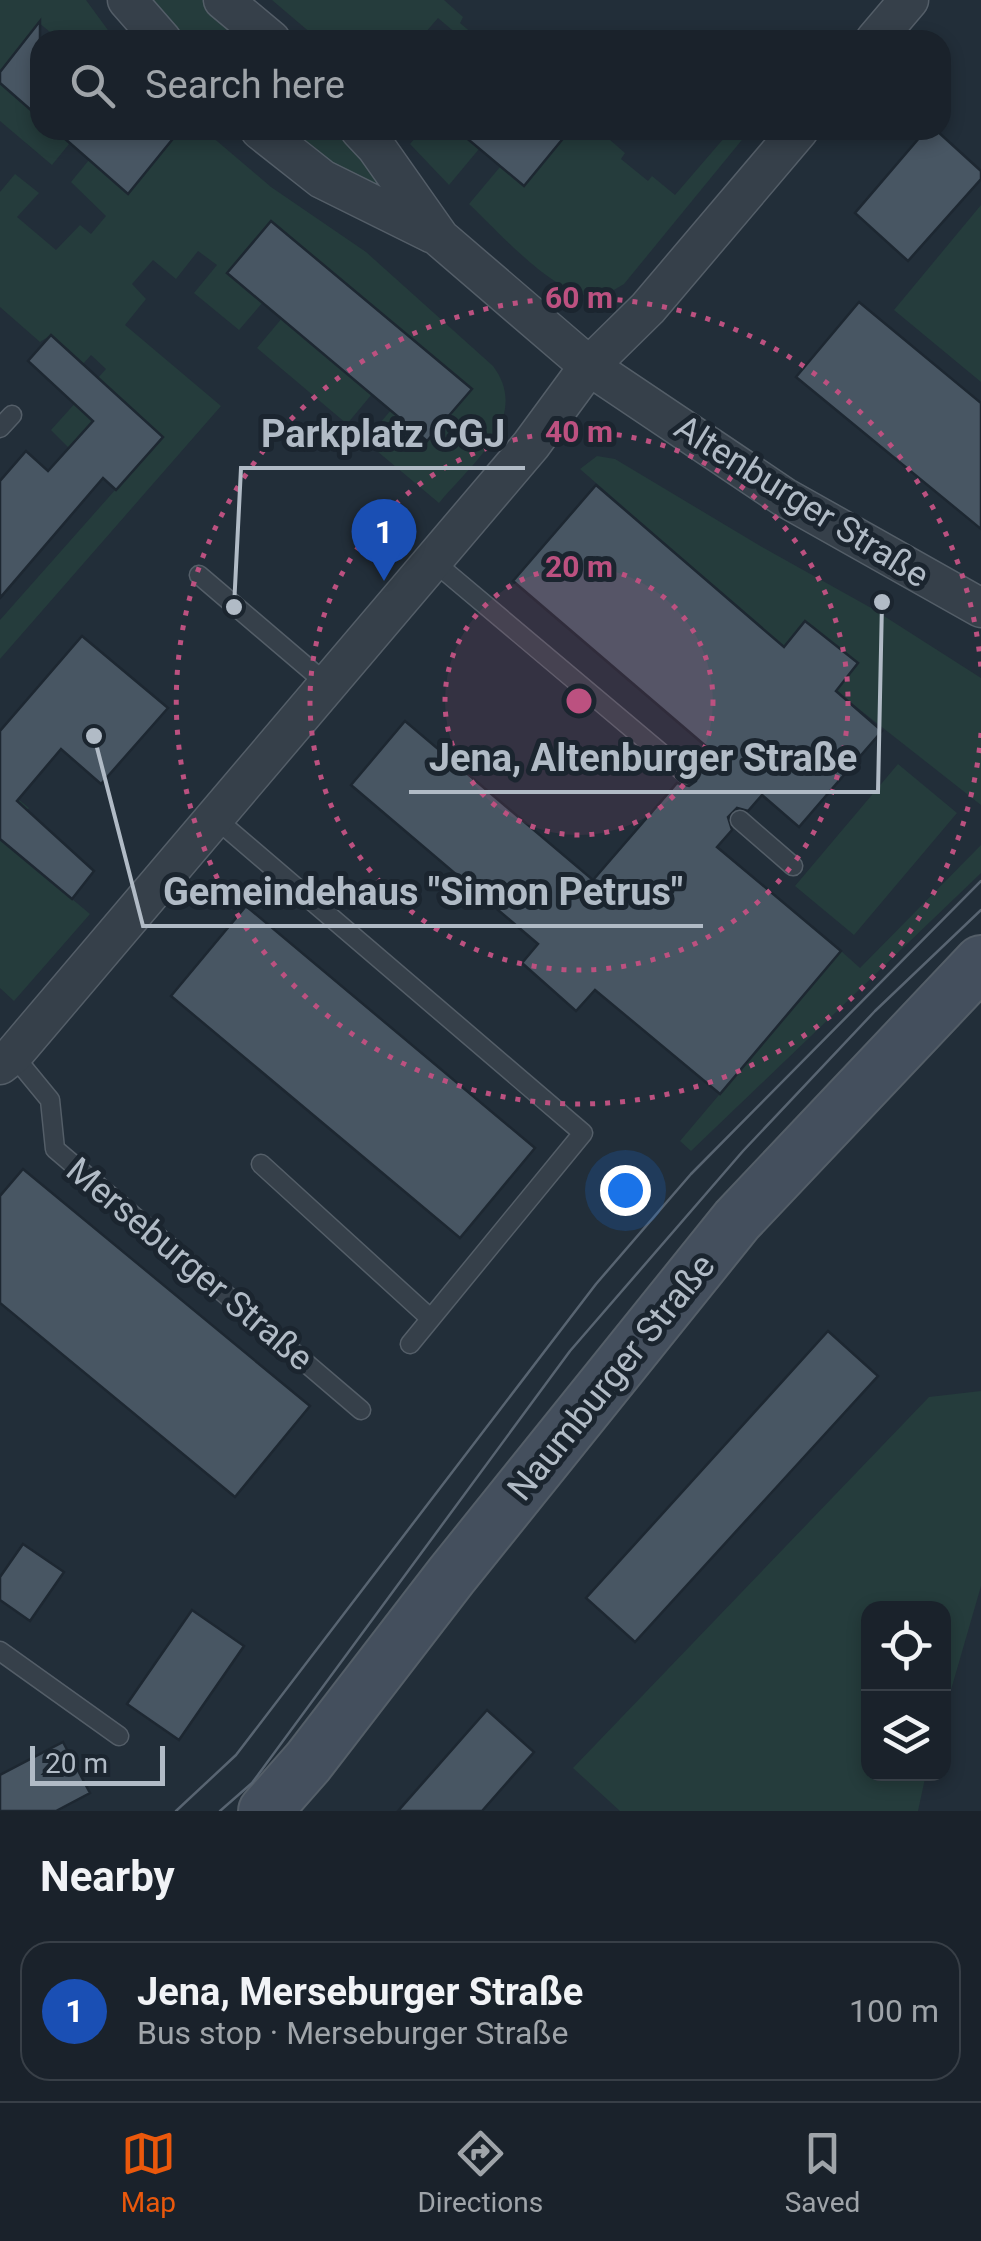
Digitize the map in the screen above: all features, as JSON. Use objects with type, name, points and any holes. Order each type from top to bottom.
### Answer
[{"type":"street","points":[[127,0],[153,30]]},
{"type":"street","points":[[223,0],[259,30]]},
{"type":"street","points":[[884,30],[909,0]]},
{"type":"street","name":"Altenburger Straße","points":[[273,140],[322,179],[440,238]]},
{"type":"street","name":"Altenburger Straße","points":[[367,140],[440,238],[588,366],[784,497],[981,608]]},
{"type":"street","name":"Merseburger Straße","points":[[6,1060],[434,561],[531,445],[588,366],[648,308],[791,140]]},
{"type":"street","name":"Naumburger Straße","points":[[265,1811],[308,1762],[451,1576],[737,1220],[981,962]]},
{"type":"lane","points":[[434,561],[686,774]]},
{"type":"lane","points":[[199,575],[328,685]]},
{"type":"lane","points":[[216,818],[583,1132],[410,1344]]},
{"type":"lane","points":[[740,820],[793,866]]},
{"type":"lane","name":"Merseburger Straße","points":[[6,1060],[50,1100],[55,1149],[361,1410]]},
{"type":"lane","points":[[261,1164],[430,1318]]},
{"type":"lane","points":[[0,1651],[119,1736]]},
{"type":"green space","points":[[0,0],[86,0],[108,30],[48,30],[39,23],[0,71]]},
{"type":"green space","points":[[143,0],[210,0],[243,30],[171,30]]},
{"type":"green space","points":[[272,0],[444,0],[463,17],[460,23],[468,30],[452,30],[438,18],[428,30],[307,30]]},
{"type":"green space","points":[[0,83],[30,109],[30,140],[65,140],[69,144],[52,165],[0,121]]},
{"type":"green space","points":[[172,140],[216,140],[271,187],[366,252],[493,366],[503,385],[506,404],[493,439],[439,503],[365,441],[391,410],[427,441],[471,389],[271,221],[228,272],[263,302],[239,330],[194,293],[217,265],[198,251],[176,279],[153,260],[132,284],[146,299],[125,325],[221,406],[0,659],[0,620],[162,437],[69,448],[51,430],[106,369],[91,355],[83,364],[51,335],[40,342],[0,307],[0,192],[15,174],[39,193],[17,217],[56,250],[80,225],[91,234],[106,216],[71,182],[89,160],[128,194]]},
{"type":"green space","points":[[294,140],[351,140],[377,175],[379,186],[372,191]]},
{"type":"green space","points":[[413,140],[469,140],[479,149],[449,185],[410,144]]},
{"type":"green space","points":[[562,140],[610,140],[625,153],[621,159],[648,181],[652,176],[675,195],[722,140],[742,140],[624,284],[607,294],[579,294],[563,286],[510,245],[469,204],[500,167],[524,186]]},
{"type":"green space","points":[[981,205],[981,382],[894,310]]},
{"type":"green space","points":[[283,317],[372,394],[347,424],[257,348]]},
{"type":"green space","points":[[597,456],[615,459],[873,609],[981,678],[981,805],[836,691],[858,663],[805,621],[784,647],[580,469]]},
{"type":"green space","points":[[898,764],[957,813],[854,935],[795,886]]},
{"type":"green space","points":[[18,799],[29,808],[8,833],[35,868],[90,914],[14,1001],[0,988],[0,821]]},
{"type":"green space","points":[[981,845],[981,873],[691,1151],[680,1141],[841,951],[860,968]]},
{"type":"green space","points":[[981,1391],[981,1586],[951,1690],[951,1601],[861,1601],[861,1781],[924,1781],[918,1811],[620,1811],[573,1768],[929,1397]]},
{"type":"building","points":[[30,34],[30,109],[0,83],[0,72]]},
{"type":"building","points":[[66,140],[172,140],[128,194]]},
{"type":"building","points":[[469,140],[562,140],[524,186]]},
{"type":"building","points":[[917,140],[947,140],[981,171],[981,179],[908,261],[855,213]]},
{"type":"building","points":[[271,221],[472,389],[427,441],[227,273]]},
{"type":"building","points":[[859,302],[981,403],[981,529],[796,377]]},
{"type":"building","points":[[51,335],[163,437],[116,490],[103,478],[0,598],[0,481],[26,451],[48,471],[93,421],[28,361]]},
{"type":"building","points":[[596,485],[784,647],[805,621],[858,663],[836,691],[882,731],[799,827],[762,795],[748,811],[737,808],[728,817],[732,830],[717,847],[841,951],[720,1094],[595,990],[576,1011],[522,963],[538,944],[351,785],[405,721],[593,880],[677,783],[689,786],[696,781],[698,771],[694,764],[708,748],[513,581]]},
{"type":"building","points":[[82,636],[168,708],[101,784],[61,749],[17,801],[94,871],[72,899],[0,839],[0,731]]},
{"type":"building","points":[[246,906],[535,1148],[460,1238],[171,996]]},
{"type":"building","points":[[23,1169],[310,1406],[235,1497],[0,1303],[0,1196]]},
{"type":"building","points":[[828,1331],[878,1376],[635,1642],[586,1598]]},
{"type":"building","points":[[23,1544],[64,1572],[30,1621],[0,1600],[0,1577]]},
{"type":"building","points":[[192,1610],[244,1646],[179,1740],[127,1704]]},
{"type":"building","points":[[487,1710],[534,1752],[482,1811],[398,1811]]},
{"type":"building","points":[[63,1742],[90,1793],[56,1811],[0,1811],[0,1775]]},
{"type":"tram line","points":[[176,1811],[236,1755],[596,1284],[691,1174],[981,881]]},
{"type":"tram line","points":[[220,1811],[252,1783],[570,1351],[743,1151],[875,1011],[981,910]]},
{"type":"place","name":"Jena, Merseburger Straße","points":[[384,581]]},
{"type":"place","name":"Jena, Altenburger Straße","points":[[882,602]]},
{"type":"place","name":"Parkplatz CGJ","points":[[234,607]]},
{"type":"place","name":"Gemeindehaus \"Simon Petrus\"","points":[[94,736]]}]
